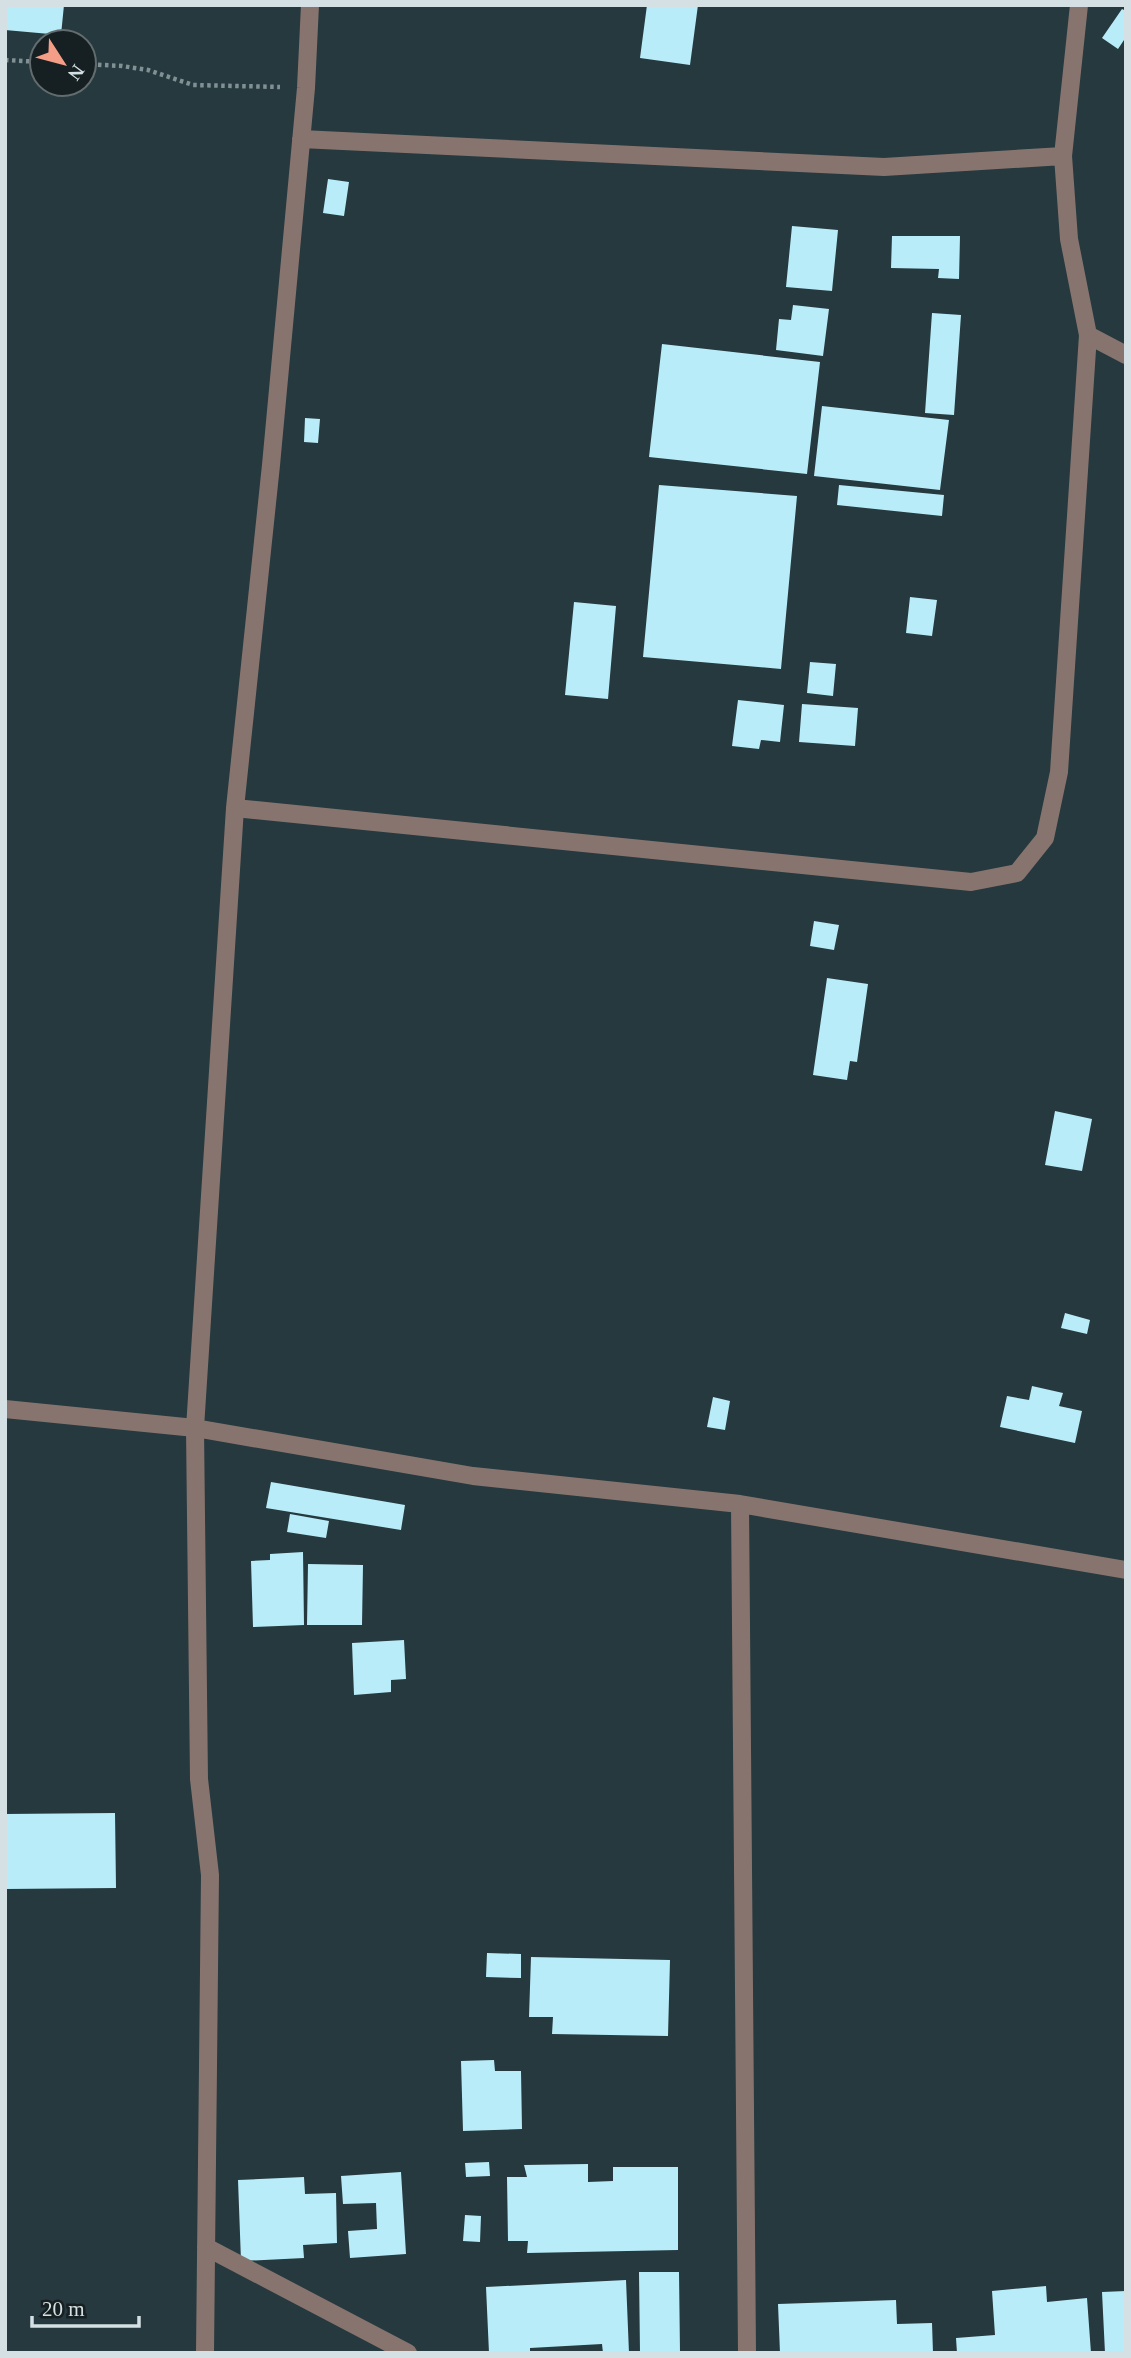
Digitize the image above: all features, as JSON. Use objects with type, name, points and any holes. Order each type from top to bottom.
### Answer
[{"type":"street","points":[[205,2353],[210,1875],[199,1779],[195,1428],[235,808],[271,465],[306,88],[310,5]]},
{"type":"street","points":[[235,808],[971,882],[1017,873],[1045,838],[1059,772],[1088,335],[1069,239],[1063,156],[1079,5]]},
{"type":"street","points":[[301,139],[884,167],[1063,156]]},
{"type":"street","points":[[1088,335],[1126,355]]},
{"type":"street","points":[[5,1409],[195,1428],[473,1476],[740,1504],[1126,1570]]},
{"type":"street","points":[[740,1504],[747,2353]]},
{"type":"street","points":[[206,2246],[408,2353]]},
{"type":"path","points":[[5,60],[28,61]]},
{"type":"path","points":[[98,65],[148,70],[193,85],[306,88]]},
{"type":"building","points":[[5,5],[64,5],[62,28],[28,28],[28,32],[5,30]]},
{"type":"building","points":[[647,5],[698,5],[690,65],[640,58]]},
{"type":"building","points":[[1122,9],[1126,11],[1126,37],[1118,49],[1102,38]]},
{"type":"building","points":[[328,179],[349,182],[344,216],[323,213]]},
{"type":"building","points":[[792,226],[838,230],[832,291],[786,287]]},
{"type":"building","points":[[892,236],[960,236],[959,279],[938,278],[939,269],[891,268]]},
{"type":"building","points":[[793,305],[829,309],[823,356],[776,350],[779,319],[791,320]]},
{"type":"building","points":[[932,313],[961,315],[954,415],[925,413]]},
{"type":"building","points":[[662,344],[820,362],[807,474],[649,457]]},
{"type":"building","points":[[822,406],[949,420],[940,490],[814,476]]},
{"type":"building","points":[[305,418],[320,419],[318,443],[304,442]]},
{"type":"building","points":[[659,485],[797,496],[781,669],[643,657]]},
{"type":"building","points":[[839,485],[944,495],[942,516],[837,505]]},
{"type":"building","points":[[910,597],[937,600],[932,636],[906,633]]},
{"type":"building","points":[[574,602],[616,606],[608,699],[565,695]]},
{"type":"building","points":[[810,662],[836,664],[833,696],[807,693]]},
{"type":"building","points":[[738,700],[784,705],[780,742],[761,740],[759,749],[732,746]]},
{"type":"building","points":[[802,704],[858,708],[855,746],[799,742]]},
{"type":"building","points":[[814,921],[839,925],[834,950],[810,946]]},
{"type":"building","points":[[827,978],[868,984],[857,1062],[850,1061],[847,1080],[813,1075]]},
{"type":"building","points":[[1055,1111],[1092,1119],[1082,1171],[1045,1165]]},
{"type":"building","points":[[1065,1313],[1090,1320],[1087,1334],[1061,1328]]},
{"type":"building","points":[[1032,1386],[1063,1393],[1059,1406],[1082,1411],[1075,1443],[1000,1427],[1007,1396],[1029,1400]]},
{"type":"building","points":[[713,1397],[730,1401],[725,1430],[707,1427]]},
{"type":"building","points":[[271,1482],[405,1505],[401,1530],[266,1508]]},
{"type":"building","points":[[290,1514],[329,1521],[326,1538],[287,1532]]},
{"type":"building","points":[[303,1552],[304,1625],[253,1627],[251,1561],[270,1560],[270,1554]]},
{"type":"building","points":[[308,1564],[363,1565],[362,1625],[307,1625]]},
{"type":"building","points":[[404,1640],[406,1679],[391,1680],[391,1692],[354,1695],[352,1643]]},
{"type":"building","points":[[115,1813],[116,1888],[5,1889],[5,1814]]},
{"type":"building","points":[[487,1953],[521,1954],[521,1978],[486,1977]]},
{"type":"building","points":[[531,1957],[670,1960],[668,2036],[552,2034],[553,2017],[529,2017]]},
{"type":"building","points":[[494,2060],[495,2071],[521,2071],[522,2129],[463,2131],[461,2061]]},
{"type":"building","points":[[489,2162],[490,2176],[466,2177],[465,2163]]},
{"type":"building","points":[[588,2164],[588,2182],[613,2181],[613,2167],[678,2167],[678,2250],[527,2253],[528,2241],[508,2241],[507,2177],[527,2177],[524,2165]]},
{"type":"building","points":[[401,2172],[406,2254],[350,2258],[348,2231],[377,2229],[376,2203],[343,2204],[341,2176]]},
{"type":"building","points":[[304,2177],[305,2194],[336,2193],[337,2243],[303,2245],[304,2258],[241,2261],[238,2180]]},
{"type":"building","points":[[465,2215],[481,2216],[480,2242],[463,2241]]},
{"type":"building","points":[[639,2272],[679,2272],[680,2353],[640,2353]]},
{"type":"building","points":[[626,2280],[629,2353],[603,2353],[602,2344],[530,2348],[530,2353],[489,2353],[486,2287]]},
{"type":"building","points":[[1046,2286],[1047,2302],[1087,2298],[1091,2353],[957,2353],[956,2338],[995,2335],[992,2291]]},
{"type":"building","points":[[1126,2291],[1126,2353],[1105,2353],[1102,2292]]},
{"type":"building","points":[[896,2300],[897,2324],[932,2323],[933,2353],[780,2353],[778,2304]]}]
